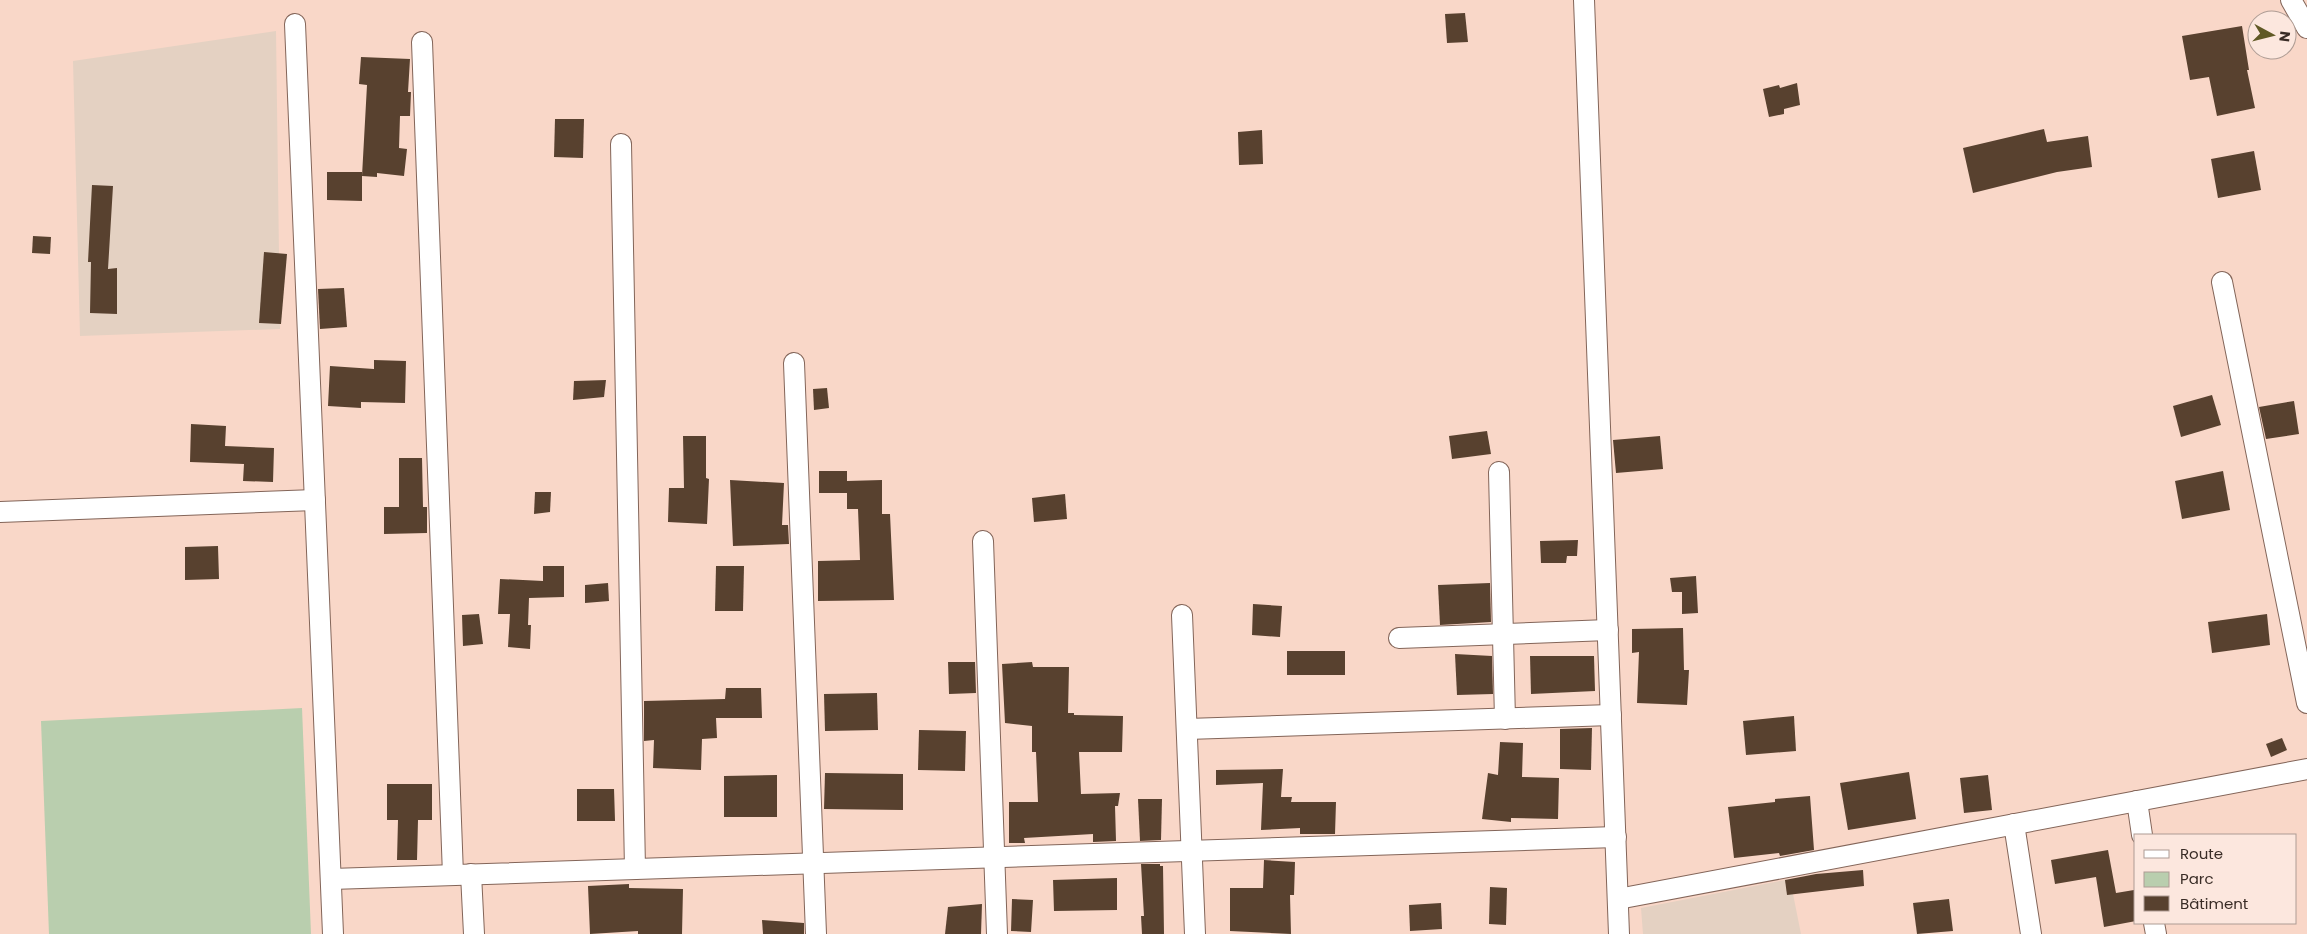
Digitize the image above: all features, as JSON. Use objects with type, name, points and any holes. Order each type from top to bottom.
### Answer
[{"type":"street","points":[[1584,0],[1619,934]]},
{"type":"street","points":[[2291,0],[2307,28]]},
{"type":"street","points":[[295,24],[333,934]]},
{"type":"street","points":[[422,42],[462,875],[474,934]]},
{"type":"street","points":[[620,144],[635,869]]},
{"type":"street","points":[[2222,282],[2307,702]]},
{"type":"street","points":[[794,363],[816,934]]},
{"type":"street","points":[[1499,472],[1506,719]]},
{"type":"street","points":[[0,512],[315,500]]},
{"type":"street","points":[[983,541],[998,934]]},
{"type":"street","points":[[1182,615],[1195,934]]},
{"type":"street","points":[[1399,638],[1608,630]]},
{"type":"street","points":[[1187,729],[1611,715]]},
{"type":"street","points":[[1618,899],[2307,769]]},
{"type":"street","points":[[2137,801],[2142,834]]},
{"type":"street","points":[[2014,824],[2031,934]]},
{"type":"street","points":[[331,879],[1616,837]]},
{"type":"shaded area","points":[[276,31],[280,329],[80,336],[73,61]]},
{"type":"shaded area","points":[[1790,879],[1801,934],[1643,934],[1641,908]]},
{"type":"green space","points":[[302,708],[311,934],[49,934],[41,721]]},
{"type":"building","points":[[1465,13],[1468,42],[1447,43],[1445,14]]},
{"type":"building","points":[[2242,26],[2249,70],[2247,70],[2255,108],[2217,116],[2209,77],[2190,80],[2182,36]]},
{"type":"building","points":[[361,57],[410,59],[408,92],[411,92],[410,116],[400,116],[399,148],[407,149],[404,176],[377,173],[377,177],[362,176],[367,85],[359,84]]},
{"type":"building","points":[[1797,83],[1800,105],[1784,109],[1784,114],[1769,117],[1763,89],[1779,85],[1780,88]]},
{"type":"building","points":[[555,119],[584,119],[583,158],[554,157]]},
{"type":"building","points":[[2044,129],[2047,142],[2088,136],[2092,167],[2057,172],[1973,193],[1963,148]]},
{"type":"building","points":[[1262,130],[1263,164],[1239,165],[1238,132]]},
{"type":"building","points":[[2254,151],[2261,190],[2218,198],[2211,159]]},
{"type":"building","points":[[327,172],[362,172],[362,201],[327,200]]},
{"type":"building","points":[[92,185],[113,186],[108,269],[117,268],[117,314],[90,313],[91,262],[88,262]]},
{"type":"building","points":[[33,236],[51,237],[50,254],[32,253]]},
{"type":"building","points":[[264,252],[287,254],[281,324],[259,323]]},
{"type":"building","points":[[344,288],[347,327],[320,329],[318,289]]},
{"type":"building","points":[[374,360],[406,361],[405,403],[361,402],[361,408],[328,406],[330,366],[374,369]]},
{"type":"building","points":[[606,380],[604,397],[573,400],[574,381]]},
{"type":"building","points":[[827,388],[829,408],[814,410],[813,389]]},
{"type":"building","points":[[2212,395],[2221,425],[2181,437],[2173,406]]},
{"type":"building","points":[[2294,401],[2299,434],[2266,439],[2259,407]]},
{"type":"building","points":[[191,424],[226,426],[225,446],[274,448],[273,482],[243,481],[244,464],[190,462]]},
{"type":"building","points":[[1487,431],[1491,454],[1452,459],[1449,436]]},
{"type":"building","points":[[683,436],[706,436],[706,478],[709,479],[707,524],[668,522],[669,488],[684,488]]},
{"type":"building","points":[[1660,436],[1663,469],[1616,473],[1613,440]]},
{"type":"building","points":[[399,458],[422,458],[423,507],[427,507],[427,533],[384,534],[384,507],[399,507]]},
{"type":"building","points":[[819,471],[847,471],[847,481],[882,480],[882,514],[890,514],[894,600],[818,601],[818,561],[860,560],[858,509],[847,509],[847,493],[819,493]]},
{"type":"building","points":[[2223,471],[2230,510],[2182,519],[2175,481]]},
{"type":"building","points":[[730,480],[784,483],[782,525],[788,525],[789,544],[733,546]]},
{"type":"building","points":[[535,492],[551,492],[550,512],[534,514]]},
{"type":"building","points":[[1065,494],[1067,519],[1034,522],[1032,498]]},
{"type":"building","points":[[1578,540],[1577,556],[1567,556],[1566,563],[1541,563],[1540,541]]},
{"type":"building","points":[[218,546],[219,579],[185,580],[185,547]]},
{"type":"building","points":[[543,566],[564,566],[564,597],[529,598],[528,625],[531,625],[530,649],[508,647],[510,614],[498,614],[500,579],[543,581]]},
{"type":"building","points":[[716,566],[744,566],[743,611],[715,611]]},
{"type":"building","points":[[1696,576],[1698,613],[1682,614],[1682,592],[1672,592],[1670,578]]},
{"type":"building","points":[[608,583],[609,601],[585,603],[585,585]]},
{"type":"building","points":[[1490,583],[1491,622],[1440,625],[1438,585]]},
{"type":"building","points":[[1253,604],[1282,606],[1280,637],[1252,635]]},
{"type":"building","points":[[479,614],[483,644],[463,646],[462,615]]},
{"type":"building","points":[[2267,614],[2270,645],[2212,653],[2208,622]]},
{"type":"building","points":[[1683,628],[1684,670],[1689,670],[1687,705],[1637,703],[1639,652],[1632,653],[1632,629]]},
{"type":"building","points":[[1287,651],[1345,651],[1345,675],[1287,675]]},
{"type":"building","points":[[1455,654],[1492,656],[1493,694],[1457,695]]},
{"type":"building","points":[[1530,656],[1594,656],[1595,691],[1531,694]]},
{"type":"building","points":[[948,662],[975,662],[976,693],[949,694]]},
{"type":"building","points":[[1032,662],[1033,667],[1069,667],[1068,713],[1074,713],[1074,715],[1123,716],[1122,752],[1079,752],[1081,794],[1120,793],[1118,806],[1115,806],[1116,841],[1093,842],[1093,834],[1024,838],[1025,843],[1009,843],[1009,802],[1038,802],[1036,752],[1032,752],[1032,726],[1005,723],[1002,664]]},
{"type":"building","points":[[726,688],[761,688],[762,718],[716,718],[717,738],[702,739],[701,770],[653,768],[654,740],[644,741],[644,701],[725,699]]},
{"type":"building","points":[[877,693],[878,730],[825,731],[824,694]]},
{"type":"building","points":[[1794,716],[1796,751],[1746,755],[1743,721]]},
{"type":"building","points":[[1592,728],[1591,770],[1560,769],[1560,729]]},
{"type":"building","points":[[919,730],[966,731],[965,771],[918,770]]},
{"type":"building","points":[[2282,738],[2287,750],[2271,757],[2266,744]]},
{"type":"building","points":[[1500,742],[1523,743],[1522,777],[1559,778],[1558,819],[1511,818],[1511,822],[1482,819],[1488,773],[1498,775]]},
{"type":"building","points":[[1283,769],[1281,797],[1292,797],[1291,802],[1336,802],[1335,834],[1300,834],[1300,828],[1261,830],[1263,783],[1216,785],[1216,770]]},
{"type":"building","points":[[1909,772],[1916,819],[1848,830],[1840,783]]},
{"type":"building","points":[[825,773],[903,774],[903,810],[824,809]]},
{"type":"building","points":[[777,775],[777,817],[724,817],[724,776]]},
{"type":"building","points":[[1988,775],[1992,810],[1964,813],[1960,778]]},
{"type":"building","points":[[387,784],[432,784],[432,820],[418,820],[417,860],[397,860],[398,820],[387,820]]},
{"type":"building","points":[[577,789],[614,789],[615,821],[577,821]]},
{"type":"building","points":[[1810,796],[1814,850],[1780,856],[1779,853],[1734,858],[1728,807],[1775,802],[1775,799]]},
{"type":"building","points":[[1138,799],[1162,799],[1161,840],[1140,841]]},
{"type":"building","points":[[2108,850],[2116,893],[2134,890],[2134,921],[2104,927],[2096,877],[2055,884],[2051,860]]},
{"type":"building","points":[[1264,860],[1295,862],[1294,895],[1290,895],[1291,934],[1230,931],[1230,888],[1263,888]]},
{"type":"building","points":[[1141,864],[1160,864],[1160,866],[1163,866],[1164,934],[1142,934],[1141,916],[1144,916]]},
{"type":"building","points":[[1863,870],[1864,886],[1787,895],[1785,880],[1816,874]]},
{"type":"building","points":[[1117,878],[1117,910],[1054,911],[1053,880]]},
{"type":"building","points":[[629,884],[629,888],[683,889],[682,934],[638,934],[638,931],[590,934],[588,886]]},
{"type":"building","points":[[1490,887],[1507,888],[1506,925],[1489,924]]},
{"type":"building","points":[[1012,899],[1033,900],[1031,932],[1011,931]]},
{"type":"building","points":[[1949,899],[1953,931],[1917,934],[1913,903]]},
{"type":"building","points":[[1441,903],[1442,929],[1410,931],[1409,905]]},
{"type":"building","points":[[982,904],[981,934],[945,934],[948,907]]},
{"type":"building","points":[[762,920],[804,923],[804,934],[763,934]]}]
